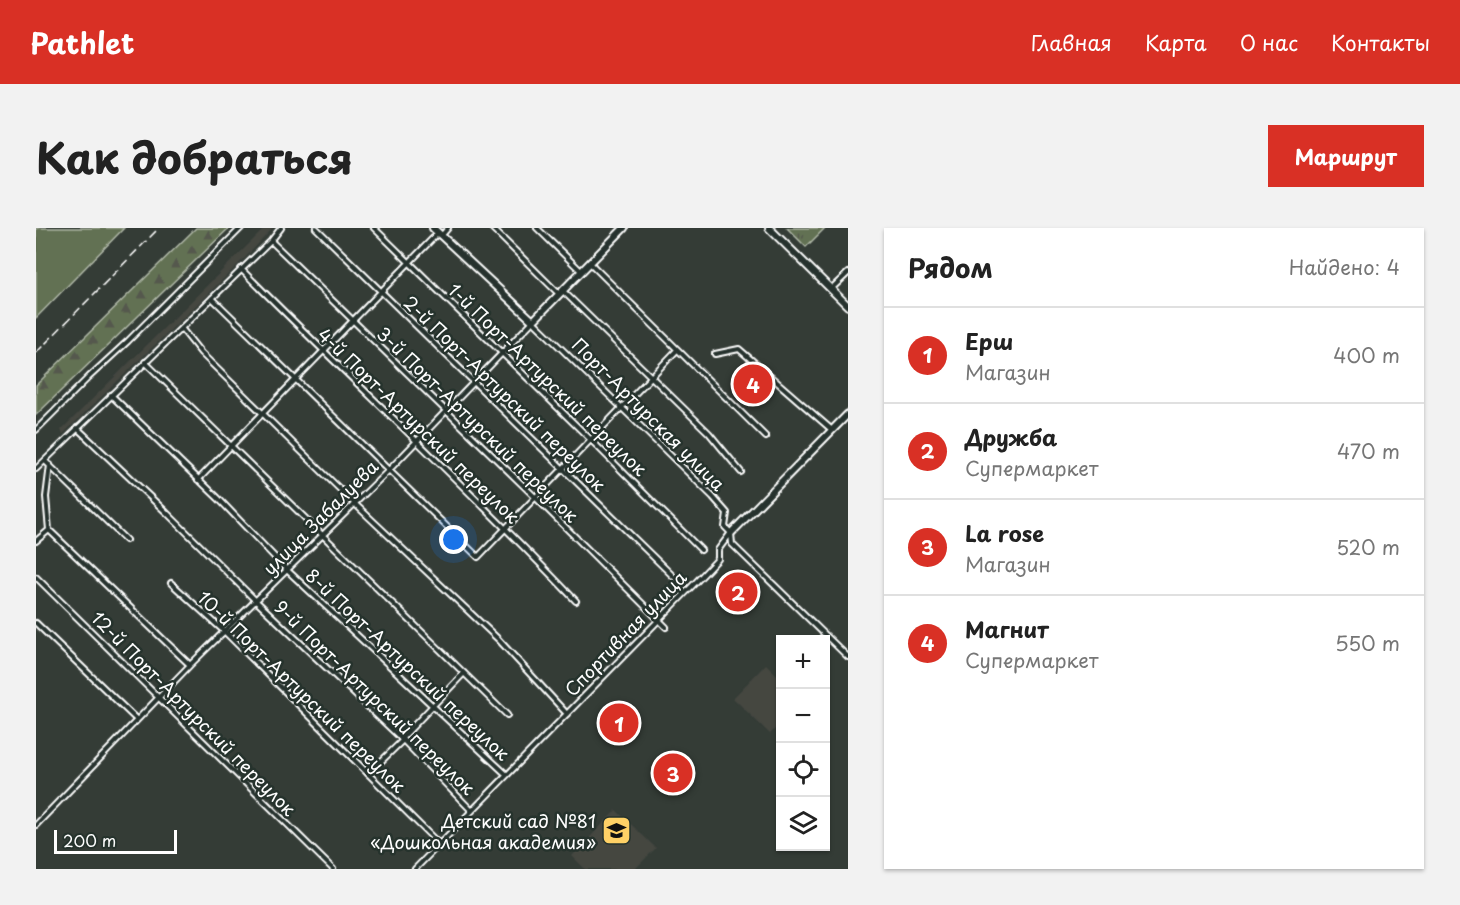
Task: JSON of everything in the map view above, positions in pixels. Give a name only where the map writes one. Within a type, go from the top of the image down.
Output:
[{"type":"street","points":[[36,430],[241,228]]},
{"type":"street","points":[[36,469],[281,228]]},
{"type":"street","name":"2-й Порт-Артурский переулок","points":[[316,228],[675,578]]},
{"type":"street","name":"1-й Порт-Артурский переулок","points":[[374,228],[701,550]]},
{"type":"street","points":[[198,480],[438,232],[448,228]]},
{"type":"street","points":[[492,228],[709,433],[741,472]]},
{"type":"street","points":[[537,228],[581,271]]},
{"type":"street","points":[[769,228],[848,306]]},
{"type":"street","name":"улица Забалуева","points":[[36,825],[190,665],[388,471],[620,229]]},
{"type":"street","name":"Порт-Артурская улица","points":[[438,232],[533,321],[727,513],[725,527],[731,533],[732,544],[848,657]]},
{"type":"street","name":"3-й Порт-Артурский переулок","points":[[270,241],[666,627]]},
{"type":"street","points":[[590,262],[766,437]]},
{"type":"street","name":"4-й Порт-Артурский переулок","points":[[241,269],[323,352],[506,527],[576,601]]},
{"type":"street","points":[[831,289],[848,273]]},
{"type":"street","points":[[212,298],[478,557],[677,350]]},
{"type":"street","points":[[181,328],[201,353],[355,504],[498,639],[567,714]]},
{"type":"street","points":[[715,354],[739,349],[832,430]]},
{"type":"street","points":[[145,362],[507,715]]},
{"type":"street","name":"8-й Порт-Артурский переулок","points":[[111,395],[288,571],[507,775]]},
{"type":"street","name":"Спортивная улица","points":[[415,869],[718,558],[720,544],[848,414]]},
{"type":"street","name":"9-й Порт-Артурский переулок","points":[[77,429],[402,740],[472,811]]},
{"type":"street","points":[[45,460],[126,540]]},
{"type":"street","points":[[50,465],[46,497],[49,530],[190,665]]},
{"type":"street","points":[[36,541],[49,530]]},
{"type":"street","name":"12-й Порт-Артурский переулок","points":[[36,577],[333,869]]},
{"type":"street","name":"10-й Порт-Артурский переулок","points":[[171,583],[225,632],[439,845]]},
{"type":"street","points":[[36,624],[137,720]]},
{"type":"street","points":[[368,774],[464,672]]},
{"type":"shaded area","points":[[265,228],[273,228],[63,434],[61,430]]},
{"type":"shaded area","points":[[766,664],[776,674],[776,728],[770,734],[733,698]]},
{"type":"shaded area","name":"Детский сад №81 «Дошкольная академия»","points":[[616,810],[656,848],[635,869],[585,869],[572,856]]},
{"type":"green space","points":[[36,228],[124,228],[36,318]]},
{"type":"green space","points":[[196,228],[229,228],[36,415],[36,385]]},
{"type":"green space","points":[[787,228],[825,228],[806,247]]},
{"type":"railway","points":[[36,353],[159,228]]},
{"type":"place","name":"Магнит","points":[[753,384]]},
{"type":"place","name":"Дружба","points":[[738,592]]},
{"type":"place","name":"Ерш","points":[[619,723]]},
{"type":"place","name":"La rose","points":[[673,773]]},
{"type":"place","name":"Детский сад №81 «Дошкольная академия»","points":[[617,830]]}]
